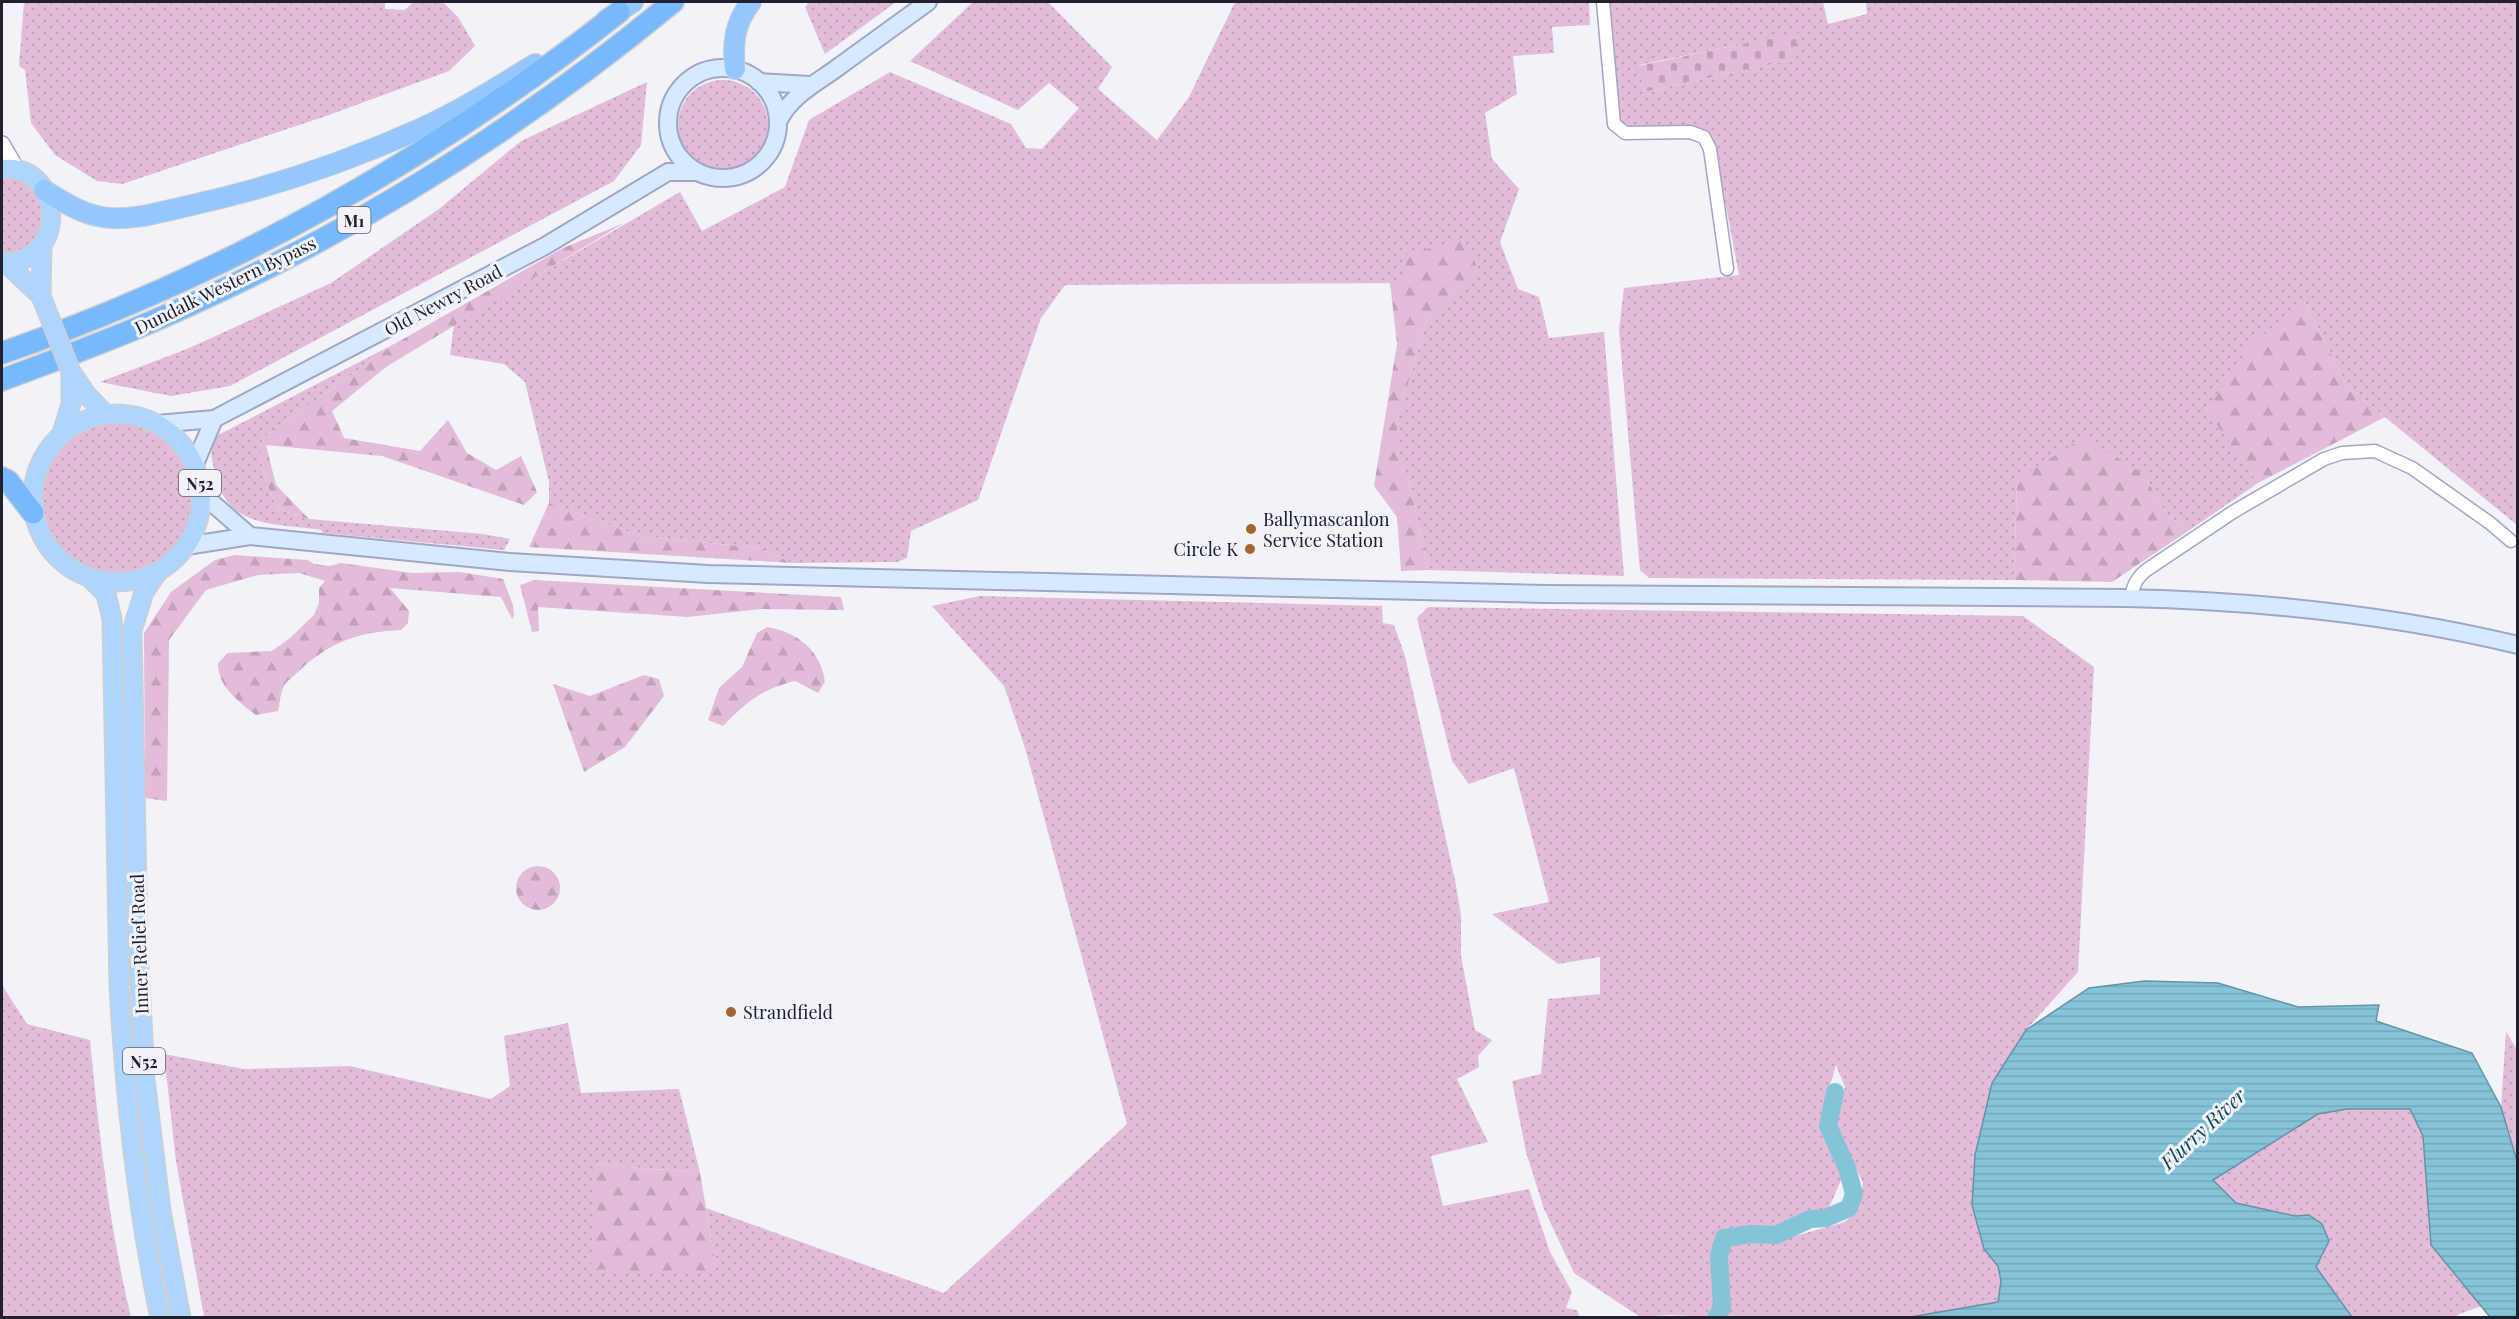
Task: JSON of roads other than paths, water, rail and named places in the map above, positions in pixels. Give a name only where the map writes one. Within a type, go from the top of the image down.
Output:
[{"type":"highway","name":"Dundalk Western Bypass","points":[[2,380],[138,328],[279,261],[357,219],[466,153],[544,101],[673,2]]},
{"type":"highway","points":[[735,69],[733,52],[736,28],[751,2]]},
{"type":"highway","name":"Dundalk Western Bypass","points":[[2,353],[127,304],[298,223],[452,133],[548,67],[626,7]]},
{"type":"highway","points":[[45,190],[77,210],[103,217],[121,217],[161,212],[240,195],[323,169],[422,128],[494,89],[626,7]]},
{"type":"highway","points":[[2,478],[8,481],[33,513]]},
{"type":"main road","points":[[673,147],[668,172],[698,172],[717,178],[736,177],[754,170],[768,156],[776,139],[779,120],[783,112],[810,85],[829,74],[928,2]]},
{"type":"main road","points":[[698,172],[683,161],[673,147],[668,130],[669,112],[675,96],[686,82],[700,73],[717,68],[735,69],[751,75],[775,102],[779,120]]},
{"type":"main road","points":[[759,82],[810,85]]},
{"type":"main road","points":[[9,170],[35,180],[45,190]]},
{"type":"main road","name":"Old Newry Road","points":[[157,424],[213,419],[524,257],[668,172]]},
{"type":"main road","name":"N52","points":[[3,262],[24,258],[42,244],[48,235],[52,217],[45,190]]},
{"type":"main road","name":"N52","points":[[42,244],[41,296],[71,372],[87,395],[106,415]]},
{"type":"main road","name":"N52","points":[[3,262],[41,296]]},
{"type":"main road","name":"N52","points":[[62,433],[71,404],[71,372]]},
{"type":"main road","name":"N52","points":[[118,413],[144,418],[157,424],[179,440],[190,456],[202,494],[197,525],[186,546],[171,563],[157,573],[130,582],[106,582],[90,578],[62,563],[44,541],[33,513],[33,485],[46,451],[62,433],[88,418],[106,415],[118,413]]},
{"type":"main road","points":[[194,466],[213,419]]},
{"type":"main road","points":[[202,494],[250,536]]},
{"type":"main road","points":[[186,546],[250,536],[520,563],[708,574],[1578,595],[2131,598],[2307,609],[2436,628],[2517,645]]},
{"type":"main road","name":"Inner Relief Road","points":[[157,573],[144,592],[132,631],[138,946],[145,1079],[156,1173],[171,1272],[181,1317]]},
{"type":"main road","name":"Inner Relief Road","points":[[90,578],[106,594],[112,619],[122,1046],[136,1182],[147,1256],[160,1317]]},
{"type":"street","points":[[1603,2],[1614,124],[1624,133],[1690,132],[1704,137],[1710,148],[1727,269]]},
{"type":"street","points":[[2,144],[9,170]]},
{"type":"street","points":[[2131,598],[2133,586],[2140,575],[2148,569],[2233,512],[2325,459],[2342,453],[2376,451],[2412,468],[2490,523],[2511,541]]},
{"type":"water","name":"Flurry River","points":[[2145,981],[2218,983],[2298,1007],[2379,1005],[2376,1021],[2472,1053],[2501,1107],[2517,1161],[2517,1317],[2490,1317],[2431,1245],[2423,1136],[2410,1109],[2347,1109],[2318,1114],[2213,1180],[2236,1203],[2295,1216],[2309,1215],[2322,1224],[2329,1241],[2316,1267],[2352,1317],[1910,1317],[1998,1302],[2001,1281],[1998,1266],[1984,1249],[1972,1205],[1975,1155],[1992,1083],[2026,1030],[2089,988]]},
{"type":"waterway","points":[[1716,1318],[1722,1307],[1719,1256],[1724,1238],[1751,1234],[1776,1235],[1810,1219],[1826,1218],[1849,1208],[1854,1194],[1847,1168],[1828,1126],[1835,1092]]},
{"type":"place","name":"Ballymascanlon Service Station","points":[[1251,529]]},
{"type":"place","name":"Circle K","points":[[1250,549]]},
{"type":"place","name":"Strandfield","points":[[731,1012]]}]
